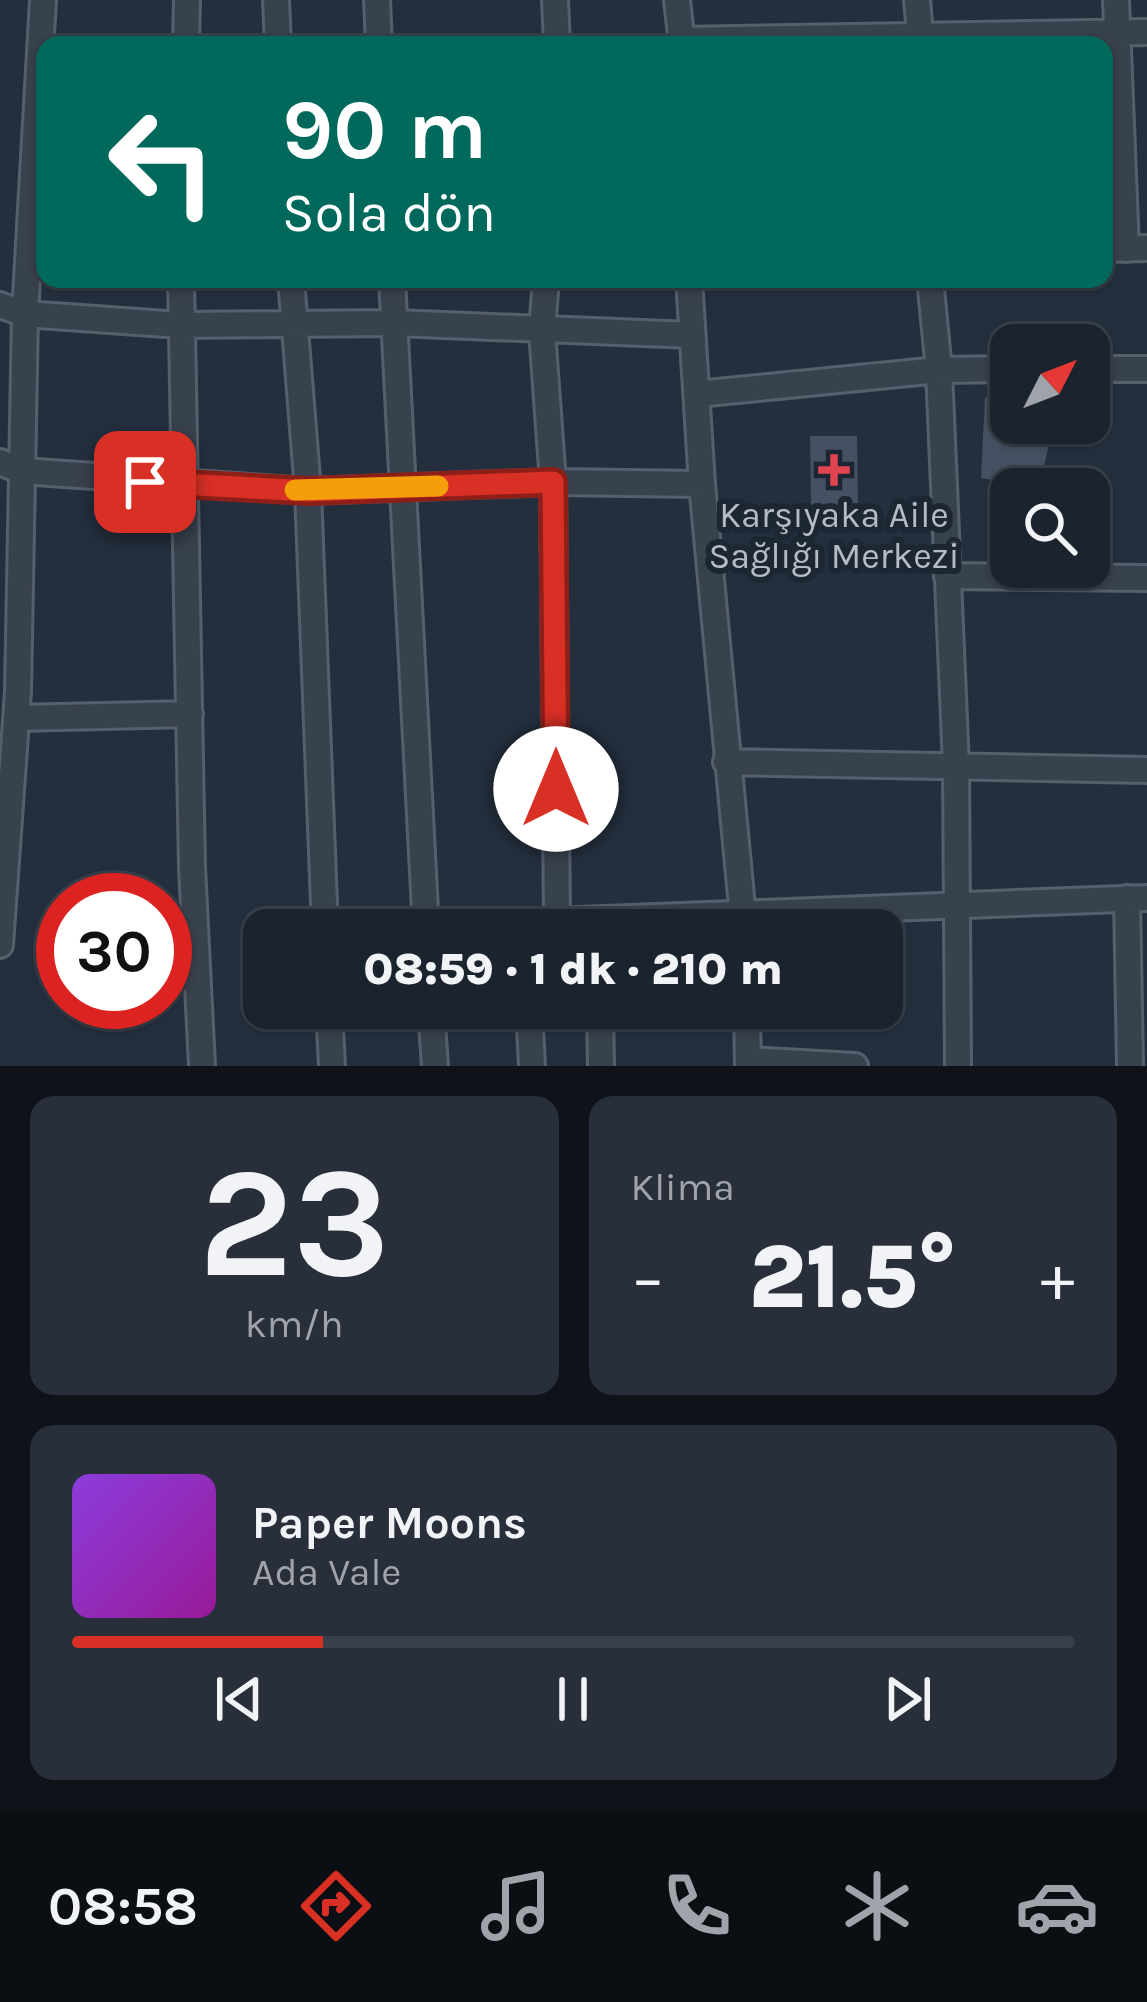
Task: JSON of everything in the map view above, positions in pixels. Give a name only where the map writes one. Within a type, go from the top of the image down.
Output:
[{"type":"street","points":[[41,36],[43,0]]},
{"type":"street","points":[[186,36],[187,0]]},
{"type":"street","points":[[275,0],[277,36]]},
{"type":"street","points":[[376,0],[378,36]]},
{"type":"street","points":[[555,0],[557,36]]},
{"type":"street","points":[[677,0],[680,36]]},
{"type":"street","points":[[917,0],[920,36]]},
{"type":"street","points":[[1116,0],[1126,248]]},
{"type":"street","points":[[1051,36],[1147,32]]},
{"type":"street","points":[[0,945],[11,698],[11,466],[36,122]]},
{"type":"street","points":[[181,288],[202,1066]]},
{"type":"street","points":[[291,288],[308,491],[324,909]]},
{"type":"street","points":[[393,288],[425,909]]},
{"type":"street","points":[[545,288],[542,331],[553,482],[556,909]]},
{"type":"street","points":[[688,288],[701,484],[743,909]]},
{"type":"street","points":[[931,288],[939,370],[956,766],[958,1066]]},
{"type":"street","points":[[0,305],[25,314],[180,325],[395,323],[691,335]]},
{"type":"street","points":[[698,394],[990,369]]},
{"type":"street","points":[[1110,369],[1147,369]]},
{"type":"street","points":[[11,466],[186,485],[308,491],[553,482],[701,484]]},
{"type":"street","points":[[946,575],[1147,578]]},
{"type":"street","points":[[11,698],[190,714]]},
{"type":"street","points":[[726,762],[1147,770]]},
{"type":"street","points":[[903,909],[1137,898],[1139,1017],[1130,1066]]},
{"type":"street","points":[[330,1029],[332,1066]]},
{"type":"street","points":[[432,1029],[435,1066]]},
{"type":"street","points":[[530,1029],[532,1066]]},
{"type":"street","points":[[600,1029],[601,1066]]},
{"type":"street","points":[[747,1029],[748,1063],[855,1066]]},
{"type":"building","points":[[985,397],[990,398],[990,444],[1049,444],[1044,468],[990,468],[990,480],[981,478]]},
{"type":"building","name":"Karşıyaka Aile Sağlığı Merkezi","points":[[810,436],[857,436],[858,505],[811,505]]},
{"type":"slow traffic","points":[[295,490],[438,486]]},
{"type":"place","name":"Karşıyaka Aile Sağlığı Merkezi","points":[[834,470]]},
{"type":"route","points":[[145,482],[308,491],[553,482],[556,789]]}]
